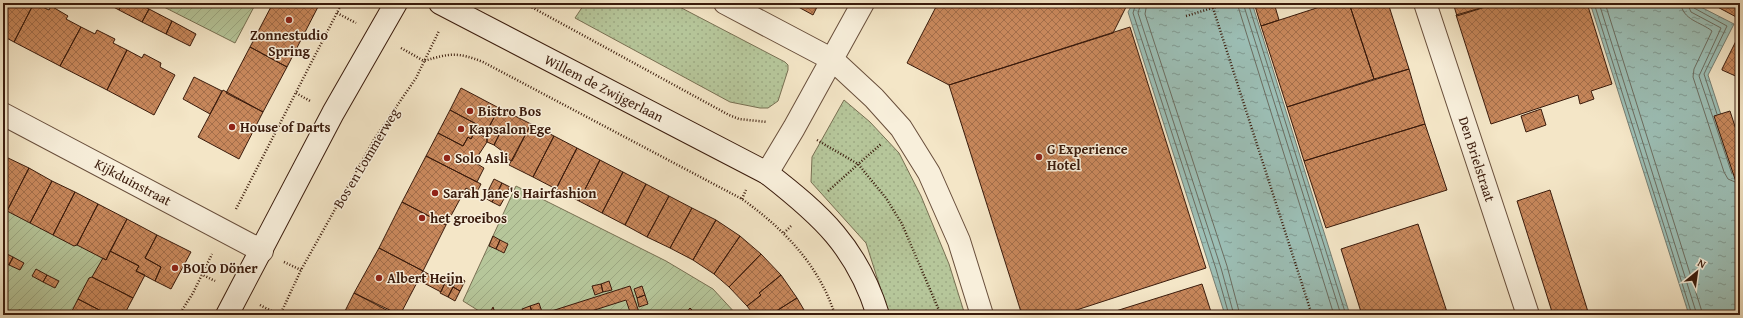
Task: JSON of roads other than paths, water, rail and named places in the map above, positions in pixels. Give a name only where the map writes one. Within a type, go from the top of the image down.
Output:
[{"type":"street","points":[[227,315],[262,251],[333,113],[396,3]]},
{"type":"street","points":[[724,3],[833,60],[874,98],[901,128],[929,173],[958,241],[982,315]]},
{"type":"street","points":[[767,172],[833,60],[864,3]]},
{"type":"street","name":"Den Brielstraat","points":[[1425,3],[1528,315]]},
{"type":"street","name":"Willem de Zwijgerlaan","points":[[446,6],[767,172],[811,208],[830,226],[852,257],[870,290],[878,315]]},
{"type":"street","name":"Kijkduinstraat","points":[[3,114],[262,251]]},
{"type":"water","points":[[1133,3],[1252,3],[1350,315],[1225,315],[1128,12]]},
{"type":"water","points":[[1590,3],[1693,3],[1734,24],[1708,75],[1740,173],[1740,315],[1689,315]]},
{"type":"place","name":"Zonnestudio Spring","points":[[289,20]]},
{"type":"place","name":"Bistro Bos","points":[[470,111]]},
{"type":"place","name":"House of Darts","points":[[232,127]]},
{"type":"place","name":"Kapsalon Ege","points":[[461,129]]},
{"type":"place","name":"G Experience Hotel","points":[[1039,157]]},
{"type":"place","name":"Solo Asli","points":[[447,158]]},
{"type":"place","name":"Sarah Jane's Hairfashion","points":[[435,193]]},
{"type":"place","name":"het groeibos","points":[[422,218]]},
{"type":"place","name":"BOLO Döner","points":[[175,268]]},
{"type":"place","name":"Albert Heijn","points":[[379,278]]}]
